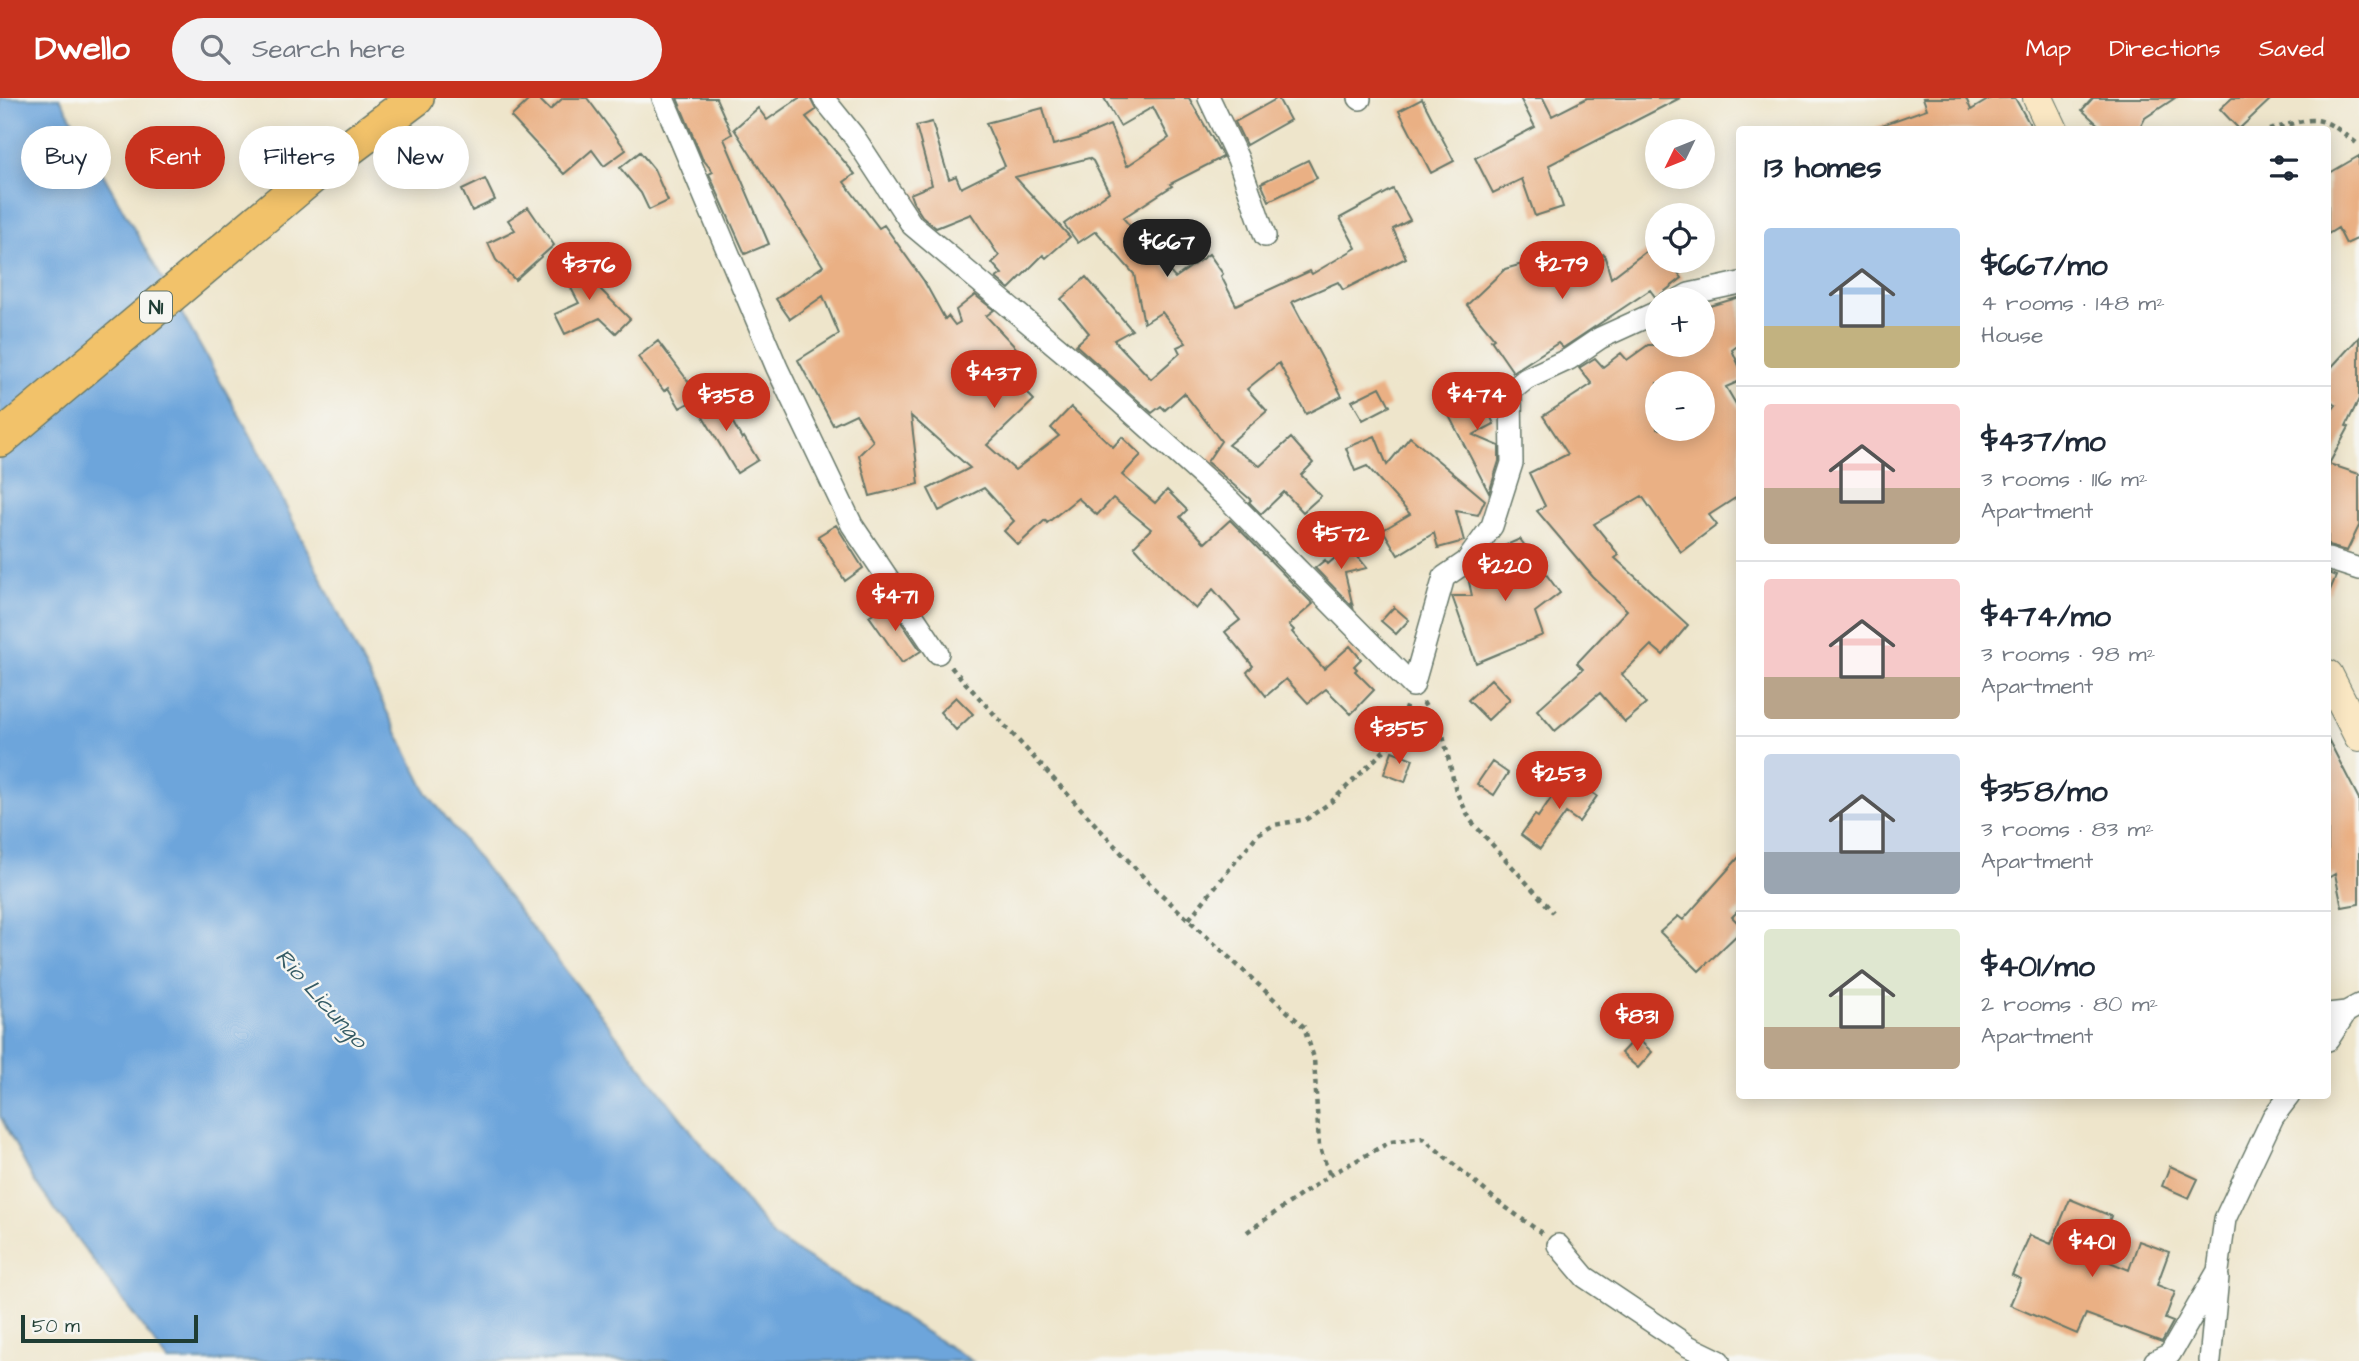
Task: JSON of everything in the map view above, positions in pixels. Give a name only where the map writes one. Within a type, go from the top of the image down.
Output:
[{"type":"highway","name":"N1","points":[[0,439],[313,174],[416,98]]},
{"type":"main road","points":[[2038,98],[2051,126]]},
{"type":"main road","points":[[2331,681],[2359,736]]},
{"type":"street","points":[[663,98],[777,368],[852,525],[938,653]]},
{"type":"street","points":[[823,98],[853,135],[912,225],[1079,365],[1229,500],[1413,686],[1444,577],[1465,562],[1492,526],[1512,463],[1511,391],[1526,379],[1569,359],[1600,338],[1645,317]]},
{"type":"street","points":[[1209,98],[1238,159],[1265,236]]},
{"type":"street","points":[[1715,288],[1736,284]]},
{"type":"street","points":[[2331,560],[2359,569]]},
{"type":"street","points":[[2331,1035],[2344,1011]]},
{"type":"street","points":[[2210,1361],[2225,1219],[2273,1117],[2287,1099]]},
{"type":"street","points":[[1558,1245],[1585,1278],[1688,1346],[1719,1361]]},
{"type":"street","points":[[2155,1361],[2170,1354],[2218,1271]]},
{"type":"path","points":[[2283,126],[2307,119],[2326,119],[2359,145]]},
{"type":"path","points":[[938,653],[1148,882],[1304,1027],[1314,1058],[1319,1146],[1330,1175]]},
{"type":"path","points":[[1189,919],[1258,834],[1273,825],[1307,819],[1331,802],[1394,741],[1413,686]]},
{"type":"path","points":[[1413,686],[1441,731],[1456,791],[1471,821],[1553,912]]},
{"type":"path","points":[[1247,1232],[1330,1175],[1390,1143],[1423,1138],[1497,1201],[1558,1245]]},
{"type":"water","name":"Rio Licungo","points":[[0,98],[60,98],[76,126],[21,126],[21,189],[111,188],[251,436],[427,793],[774,1237],[972,1361],[168,1361],[34,1181],[0,1116]]},
{"type":"building","points":[[531,98],[538,98],[550,110],[563,98],[587,98],[626,150],[604,166],[592,150],[564,174],[511,117]]},
{"type":"building","points":[[677,98],[716,98],[732,134],[724,139],[769,244],[745,254],[709,174],[713,172],[702,158]]},
{"type":"building","points":[[799,98],[810,98],[816,110],[806,117],[855,174],[844,182],[879,228],[884,225],[924,281],[945,319],[948,316],[955,325],[960,322],[956,310],[975,295],[994,310],[986,316],[1017,349],[1000,365],[1034,400],[987,445],[1015,470],[1059,436],[1051,428],[1071,407],[1113,447],[1122,437],[1141,455],[1122,475],[1155,503],[1167,490],[1187,510],[1180,517],[1205,543],[1230,520],[1313,604],[1289,625],[1324,669],[1350,646],[1361,659],[1354,666],[1357,669],[1355,671],[1374,690],[1351,714],[1326,689],[1308,703],[1286,679],[1266,696],[1247,672],[1253,666],[1225,632],[1240,620],[1213,589],[1196,609],[1172,588],[1134,546],[1151,529],[1113,498],[1097,515],[1078,498],[1047,523],[1045,520],[1018,545],[1004,531],[1014,521],[984,488],[939,511],[928,489],[970,468],[911,416],[919,484],[870,496],[859,455],[873,441],[856,414],[833,425],[798,360],[839,334],[823,296],[790,319],[776,299],[823,266],[734,129],[758,108],[767,120]]},
{"type":"building","points":[[1104,98],[1189,98],[1223,157],[1170,184],[1172,186],[1123,218],[1175,278],[1209,254],[1223,274],[1221,276],[1236,305],[1310,271],[1312,274],[1356,248],[1340,218],[1393,189],[1410,220],[1393,229],[1406,258],[1343,290],[1338,282],[1292,302],[1342,396],[1306,414],[1279,363],[1247,389],[1267,411],[1228,445],[1260,466],[1291,438],[1313,463],[1301,475],[1321,496],[1303,512],[1284,492],[1261,514],[1249,502],[1251,500],[1207,462],[1221,441],[1184,393],[1165,410],[1161,406],[1152,413],[1076,345],[1089,333],[1061,299],[1086,277],[1132,330],[1114,340],[1151,379],[1180,353],[1177,347],[1186,343],[1162,312],[1144,323],[1134,274],[1096,231],[1078,243],[1064,224],[1109,192],[1093,161],[1089,158],[1015,177],[1070,237],[1046,258],[1043,255],[1009,289],[996,278],[1002,274],[992,263],[999,256],[971,214],[936,228],[922,216],[913,202],[910,194],[932,185],[916,126],[932,122],[949,179],[956,176],[961,188],[1005,166],[986,123],[1043,108],[1053,145],[1077,139],[1110,125],[1127,166],[1169,138],[1153,107],[1120,126]]},
{"type":"building","points":[[1278,98],[1290,120],[1246,145],[1235,122]]},
{"type":"building","points":[[1520,98],[1543,98],[1552,116],[1587,98],[1680,98],[1549,165],[1563,207],[1535,216],[1522,179],[1493,193],[1475,158],[1535,127]]},
{"type":"building","points":[[1923,98],[1966,98],[1971,110],[1991,98],[2015,98],[2031,126],[1879,126],[1927,109]]},
{"type":"building","points":[[2093,98],[2175,98],[2145,118],[2141,126],[2100,126],[2082,110]]},
{"type":"building","points":[[2232,98],[2272,98],[2242,126],[2236,126],[2220,109]]},
{"type":"building","points":[[1422,99],[1454,161],[1431,173],[1399,111]]},
{"type":"building","points":[[640,152],[654,169],[668,201],[649,210],[641,193],[620,168]]},
{"type":"building","points":[[2359,156],[2359,238],[2346,244],[2338,228],[2331,232],[2331,172]]},
{"type":"building","points":[[1308,160],[1317,178],[1269,201],[1261,183]]},
{"type":"building","points":[[485,179],[495,200],[472,211],[462,190],[469,189]]},
{"type":"building","points":[[528,207],[554,245],[515,280],[496,260],[488,243],[515,230],[508,220]]},
{"type":"building","points":[[1645,252],[1645,273],[1678,273],[1682,278],[1670,287],[1645,287],[1645,293],[1563,348],[1558,343],[1513,372],[1491,340],[1494,338],[1467,305],[1505,269],[1551,256],[1555,269],[1604,254],[1611,278]]},
{"type":"building","points":[[590,259],[601,280],[595,284],[630,319],[616,333],[600,318],[565,334],[555,314],[579,303],[563,273]]},
{"type":"building","points":[[1736,298],[1736,347],[1732,350],[1736,359],[1736,383],[1726,387],[1736,404],[1736,498],[1709,515],[1717,525],[1681,552],[1642,496],[1594,524],[1619,555],[1615,558],[1688,625],[1663,655],[1651,645],[1622,674],[1646,704],[1625,722],[1600,693],[1555,731],[1537,710],[1583,669],[1577,663],[1627,610],[1593,577],[1537,511],[1545,506],[1529,473],[1568,454],[1543,416],[1592,384],[1579,368],[1595,358],[1603,367],[1621,353],[1627,360],[1645,347],[1645,357],[1715,357],[1715,304]]},
{"type":"building","points":[[2359,337],[2359,399],[2346,426],[2349,427],[2331,460],[2331,411],[2336,405],[2331,402],[2331,368]]},
{"type":"building","points":[[658,341],[700,397],[680,408],[668,388],[664,391],[638,357]]},
{"type":"building","points":[[1380,387],[1390,406],[1363,420],[1352,401]]},
{"type":"building","points":[[1485,387],[1496,407],[1488,411],[1494,424],[1473,435],[1499,446],[1499,461],[1489,493],[1445,408]]},
{"type":"building","points":[[716,392],[742,439],[744,437],[758,460],[737,473],[695,403]]},
{"type":"building","points":[[1375,436],[1387,465],[1410,437],[1485,500],[1478,515],[1456,511],[1464,541],[1438,548],[1434,533],[1398,555],[1383,530],[1410,514],[1367,466],[1355,471],[1346,448]]},
{"type":"building","points":[[2331,465],[2359,474],[2359,526],[2347,551],[2331,547]]},
{"type":"building","points":[[836,525],[863,568],[845,581],[818,536]]},
{"type":"building","points":[[1520,539],[1560,593],[1535,612],[1543,635],[1476,663],[1452,596],[1472,596],[1468,577],[1503,569],[1495,550]]},
{"type":"building","points":[[1349,546],[1367,568],[1345,573],[1353,607],[1315,568],[1325,560],[1328,564]]},
{"type":"building","points":[[2331,574],[2336,576],[2331,588]]},
{"type":"building","points":[[888,603],[921,651],[902,663],[869,616]]},
{"type":"building","points":[[1394,607],[1409,620],[1396,634],[1381,621]]},
{"type":"building","points":[[1491,679],[1510,699],[1488,720],[1468,700]]},
{"type":"building","points":[[956,697],[973,714],[956,730],[940,712]]},
{"type":"building","points":[[2331,745],[2359,799],[2359,904],[2342,907],[2335,874],[2331,876]]},
{"type":"building","points":[[1392,751],[1413,759],[1405,782],[1384,774]]},
{"type":"building","points":[[1492,762],[1508,773],[1494,795],[1477,784]]},
{"type":"building","points":[[1566,776],[1597,796],[1579,822],[1566,813],[1540,849],[1521,835],[1535,815],[1538,817]]},
{"type":"building","points":[[1736,860],[1736,913],[1732,917],[1736,921],[1736,936],[1699,971],[1660,932],[1678,916],[1683,920]]},
{"type":"building","points":[[1636,1037],[1652,1052],[1638,1068],[1621,1053]]},
{"type":"building","points":[[2170,1166],[2198,1179],[2189,1198],[2162,1186]]},
{"type":"building","points":[[2070,1199],[2111,1216],[2095,1256],[2129,1270],[2139,1241],[2169,1252],[2157,1285],[2175,1292],[2165,1319],[2173,1322],[2162,1342],[2086,1314],[2077,1334],[2010,1305],[2021,1279],[2012,1275],[2030,1235],[2051,1244]]}]
